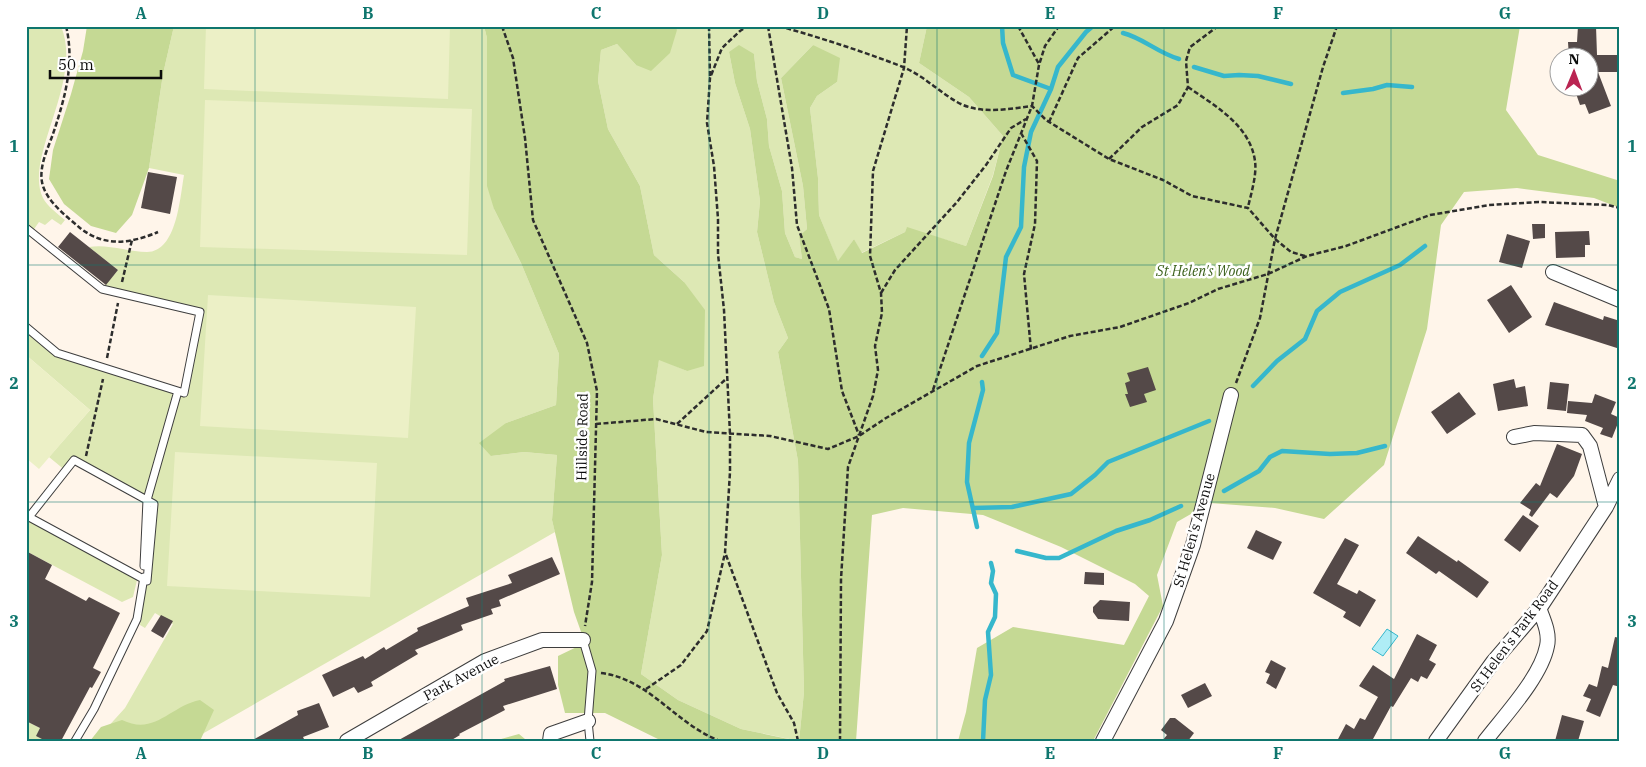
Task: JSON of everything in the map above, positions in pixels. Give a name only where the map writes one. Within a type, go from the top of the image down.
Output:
[{"type":"street","points":[[1553,272],[1620,300]]},
{"type":"street","name":"St Helen's Avenue","points":[[1103,741],[1166,621],[1193,545],[1231,395]]},
{"type":"street","points":[[1514,437],[1534,433],[1582,435],[1590,446],[1606,507]]},
{"type":"street","name":"St Helen's Park Road","points":[[1436,741],[1493,662],[1539,608],[1606,507],[1620,479]]},
{"type":"street","points":[[1485,741],[1537,670],[1548,645],[1546,627],[1539,608]]},
{"type":"street","name":"Park Avenue","points":[[347,741],[485,661],[542,640],[584,640]]},
{"type":"street","points":[[550,741],[551,734],[588,721]]},
{"type":"lane","points":[[26,228],[102,289],[200,312],[184,393],[57,353],[26,327]]},
{"type":"lane","points":[[147,500],[178,391]]},
{"type":"lane","points":[[74,460],[154,504],[147,581],[28,517],[29,511],[74,460]]},
{"type":"lane","points":[[75,741],[94,708],[136,619],[144,579]]},
{"type":"lane","points":[[584,640],[592,671],[588,721],[590,741]]},
{"type":"path","points":[[66,26],[70,42],[69,78],[43,162],[42,182],[51,201],[93,238],[117,242],[132,240],[158,232]]},
{"type":"path","name":"Hillside Road","points":[[502,26],[513,58],[525,138],[533,220],[587,343],[597,391],[592,582],[584,640]]},
{"type":"path","points":[[646,689],[681,664],[707,631],[725,553],[730,472],[730,434],[714,166],[707,123],[710,78],[709,26]]},
{"type":"path","points":[[710,78],[722,48],[748,26]]},
{"type":"path","points":[[768,26],[792,168],[797,225],[829,309],[842,391],[859,436]]},
{"type":"path","points":[[779,26],[832,41],[904,68],[924,78],[958,103],[990,111],[1032,106]]},
{"type":"path","points":[[790,30],[792,26]]},
{"type":"path","points":[[840,741],[841,579],[848,467],[873,396],[878,370],[874,346],[882,313],[881,293],[870,256],[873,171],[904,68],[907,26]]},
{"type":"path","points":[[1018,26],[1039,65]]},
{"type":"path","points":[[932,392],[1006,171],[1032,106],[1039,65],[1045,46],[1059,26]]},
{"type":"path","points":[[1048,121],[1078,58],[1116,26]]},
{"type":"path","points":[[1109,159],[1142,127],[1178,105],[1188,86],[1186,61],[1190,47],[1218,26]]},
{"type":"path","points":[[1231,395],[1260,318],[1275,239],[1323,67],[1337,26]]},
{"type":"path","points":[[1188,86],[1226,115],[1246,134],[1256,162],[1248,208]]},
{"type":"path","points":[[1032,106],[1048,121],[1109,159],[1163,180],[1192,196],[1248,208],[1275,239],[1291,252],[1307,256]]},
{"type":"path","points":[[881,293],[894,270],[957,202],[986,165],[1011,128],[1027,118]]},
{"type":"path","points":[[1021,133],[1037,161],[1035,224],[1024,274],[1031,350]]},
{"type":"path","points":[[596,424],[656,419],[706,432],[770,436],[828,449],[859,436],[886,418],[977,366],[1070,336],[1120,327],[1189,303],[1218,289],[1268,274],[1307,256],[1346,246],[1430,214],[1481,206],[1540,202],[1608,205],[1620,208]]},
{"type":"path","points":[[120,294],[132,240]]},
{"type":"path","points":[[677,424],[726,379]]},
{"type":"path","points":[[725,553],[776,694],[794,724],[798,741]]},
{"type":"path","points":[[592,671],[618,675],[646,689],[686,723],[720,741]]},
{"type":"green space","points":[[26,26],[61,26],[66,48],[65,71],[46,140],[39,181],[45,201],[65,220],[61,225],[52,219],[45,225],[39,222],[32,232],[26,228]]},
{"type":"green space","points":[[87,26],[174,26],[163,74],[149,168],[132,215],[116,233],[91,226],[64,204],[49,179],[53,150],[83,51]]},
{"type":"green space","points":[[174,26],[484,26],[487,38],[494,209],[521,263],[559,354],[556,405],[506,423],[491,456],[524,452],[557,455],[552,520],[555,532],[189,741],[95,741],[125,708],[173,624],[155,613],[145,628],[140,625],[147,581],[154,504],[75,460],[66,471],[49,457],[90,410],[26,355],[26,327],[57,353],[184,393],[199,313],[102,289],[118,270],[89,247],[96,246],[147,252],[157,250],[165,243],[171,233],[178,209],[184,175],[149,168],[163,74]]},
{"type":"green space","points":[[206,26],[450,26],[448,99],[204,89]]},
{"type":"green space","points":[[484,26],[676,26],[677,30],[670,53],[651,71],[636,65],[617,44],[601,50],[598,81],[608,129],[640,186],[654,255],[684,282],[705,310],[704,366],[687,371],[659,360],[653,399],[662,555],[641,674],[678,700],[741,729],[798,741],[662,741],[605,713],[565,713],[558,685],[558,656],[585,643],[574,612],[552,520],[557,455],[524,452],[491,456],[479,443],[506,423],[556,405],[559,354],[521,263],[494,209],[487,186],[487,38]]},
{"type":"green space","points":[[676,26],[927,26],[919,63],[969,97],[1003,136],[993,175],[966,246],[907,228],[905,232],[861,253],[854,239],[838,262],[819,215],[818,178],[810,108],[817,96],[837,82],[813,45],[781,78],[803,186],[807,229],[799,236],[802,259],[795,257],[785,233],[782,191],[769,146],[767,119],[757,81],[754,54],[729,52],[735,83],[750,129],[760,201],[757,232],[774,302],[788,338],[778,352],[798,461],[804,692],[799,741],[741,729],[678,700],[641,674],[662,555],[653,399],[659,359],[687,371],[684,282],[654,255],[640,186],[608,129],[598,81],[601,50],[617,44],[636,65],[677,30]]},
{"type":"green space","name":"St Helen's Wood","points":[[927,26],[1520,26],[1506,110],[1538,155],[1620,181],[1620,208],[1594,198],[1517,188],[1464,192],[1441,225],[1427,329],[1384,465],[1324,519],[1275,508],[1210,503],[1177,522],[1157,575],[1163,606],[1093,741],[958,741],[966,712],[977,648],[1013,627],[1124,645],[1149,596],[1135,584],[1061,547],[983,515],[903,508],[872,515],[856,741],[799,741],[804,692],[798,461],[778,352],[788,338],[774,302],[757,232],[760,201],[750,129],[735,83],[729,52],[739,45],[754,54],[757,81],[767,119],[769,146],[782,191],[785,233],[795,257],[802,259],[799,236],[807,229],[803,186],[781,78],[813,45],[840,58],[837,82],[817,96],[810,108],[818,178],[819,215],[838,261],[854,239],[862,253],[905,232],[907,227],[966,246],[993,176],[1003,136],[969,97],[919,63]]},
{"type":"green space","points":[[205,100],[472,109],[467,255],[200,247]]},
{"type":"green space","points":[[208,295],[416,307],[408,438],[200,426]]},
{"type":"green space","points":[[26,355],[90,410],[39,469],[26,458]]},
{"type":"green space","points":[[175,452],[377,463],[370,597],[167,586]]},
{"type":"green space","points":[[26,516],[138,576],[133,597],[122,602],[26,551]]},
{"type":"green space","points":[[200,700],[214,710],[200,741],[90,741],[101,727],[122,720],[134,724],[153,722],[189,703]]},
{"type":"green space","points":[[26,721],[40,728],[46,741],[26,741]]},
{"type":"green space","points":[[519,734],[525,739],[524,741],[494,741]]},
{"type":"water","points":[[1387,629],[1398,636],[1383,656],[1372,649]]},
{"type":"building","points":[[1578,26],[1596,26],[1597,48],[1568,48],[1568,42],[1577,42]]},
{"type":"building","points":[[1598,55],[1619,55],[1619,72],[1598,72]]},
{"type":"building","points":[[1598,72],[1611,106],[1589,114],[1585,104],[1580,105],[1578,98],[1598,98]]},
{"type":"building","points":[[148,172],[177,177],[170,214],[141,208]]},
{"type":"building","points":[[1532,224],[1545,224],[1545,238],[1533,239]]},
{"type":"building","points":[[1589,231],[1590,245],[1585,245],[1585,257],[1556,258],[1555,232]]},
{"type":"building","points":[[70,232],[118,270],[106,285],[58,247]]},
{"type":"building","points":[[1507,234],[1530,241],[1522,268],[1499,262]]},
{"type":"building","points":[[1511,285],[1532,317],[1509,333],[1487,300]]},
{"type":"building","points":[[1554,302],[1603,320],[1604,316],[1620,321],[1620,349],[1545,325]]},
{"type":"building","points":[[1148,367],[1156,390],[1144,394],[1147,402],[1130,407],[1125,394],[1128,394],[1125,383],[1130,381],[1127,373]]},
{"type":"building","points":[[1514,379],[1516,388],[1525,386],[1528,406],[1498,411],[1493,384]]},
{"type":"building","points":[[1550,382],[1569,384],[1566,411],[1547,409]]},
{"type":"building","points":[[1459,392],[1476,414],[1447,434],[1431,412]]},
{"type":"building","points":[[1595,394],[1616,402],[1611,414],[1620,418],[1612,438],[1600,434],[1603,428],[1585,421],[1587,415],[1567,413],[1568,401],[1592,403]]},
{"type":"building","points":[[1557,444],[1582,454],[1574,476],[1557,498],[1550,493],[1532,517],[1529,515],[1531,510],[1520,503],[1536,483],[1540,486]]},
{"type":"building","points":[[1523,515],[1539,526],[1520,552],[1504,540]]},
{"type":"building","points":[[1256,530],[1282,542],[1273,560],[1247,548]]},
{"type":"building","points":[[1418,536],[1457,562],[1458,560],[1489,582],[1477,598],[1439,571],[1436,574],[1406,553]]},
{"type":"building","points":[[1345,538],[1359,545],[1337,584],[1357,594],[1359,590],[1376,600],[1360,627],[1343,617],[1346,612],[1313,593]]},
{"type":"building","points":[[26,551],[52,565],[45,579],[86,601],[89,597],[120,613],[93,668],[101,672],[92,688],[90,687],[61,741],[46,741],[36,736],[40,728],[26,721]]},
{"type":"building","points":[[552,557],[560,574],[499,600],[501,606],[491,609],[493,614],[461,625],[463,630],[415,650],[418,654],[371,682],[373,686],[358,693],[354,687],[333,697],[322,675],[363,656],[365,659],[384,647],[386,650],[418,631],[417,628],[469,606],[466,598],[512,583],[508,575]]},
{"type":"building","points":[[1085,572],[1104,573],[1104,585],[1084,584]]},
{"type":"building","points":[[1100,600],[1130,602],[1129,621],[1098,619],[1093,612],[1093,607]]},
{"type":"building","points":[[161,615],[173,621],[163,638],[151,631]]},
{"type":"building","points":[[1417,634],[1437,645],[1429,660],[1436,664],[1427,679],[1421,676],[1418,682],[1411,678],[1393,707],[1391,706],[1373,739],[1375,741],[1337,741],[1346,724],[1354,729],[1360,718],[1365,720],[1378,697],[1359,686],[1373,665],[1394,679]]},
{"type":"building","points":[[1615,637],[1620,638],[1620,687],[1613,685],[1600,717],[1586,711],[1591,699],[1583,696],[1589,684],[1597,687],[1602,666],[1608,668]]},
{"type":"building","points":[[1271,660],[1286,668],[1276,689],[1266,683],[1270,674],[1265,672]]},
{"type":"building","points":[[550,666],[557,689],[503,706],[505,710],[459,734],[450,741],[397,741],[505,681],[504,679]]},
{"type":"building","points":[[1205,683],[1212,696],[1188,708],[1181,695]]},
{"type":"building","points":[[319,703],[329,727],[303,737],[305,741],[251,741],[298,715],[297,711]]},
{"type":"building","points":[[1562,715],[1584,721],[1578,741],[1555,741]]},
{"type":"building","points":[[1170,718],[1175,718],[1194,733],[1188,741],[1162,741],[1167,735],[1161,730]]},
{"type":"waterway","points":[[1002,26],[1003,43],[1013,75],[1051,89]]},
{"type":"waterway","points":[[982,356],[997,333],[1006,257],[1021,227],[1024,167],[1031,132],[1051,89],[1058,67],[1093,26]]},
{"type":"waterway","points":[[1123,33],[1179,59]]},
{"type":"waterway","points":[[1194,67],[1224,76],[1258,76],[1291,84]]},
{"type":"waterway","points":[[1343,93],[1387,85],[1412,87]]},
{"type":"waterway","points":[[1253,386],[1277,361],[1305,339],[1317,311],[1340,292],[1400,265],[1425,246]]},
{"type":"waterway","points":[[977,527],[967,482],[969,443],[983,390],[982,382]]},
{"type":"waterway","points":[[973,508],[1012,507],[1071,494],[1108,462],[1209,421]]},
{"type":"waterway","points":[[1224,491],[1259,471],[1270,457],[1282,451],[1330,454],[1357,453],[1385,446]]},
{"type":"waterway","points":[[1017,551],[1046,558],[1059,558],[1116,531],[1150,520],[1181,506]]},
{"type":"waterway","points":[[983,741],[985,700],[991,675],[988,632],[995,617],[996,594],[991,583],[993,571],[991,563]]}]
